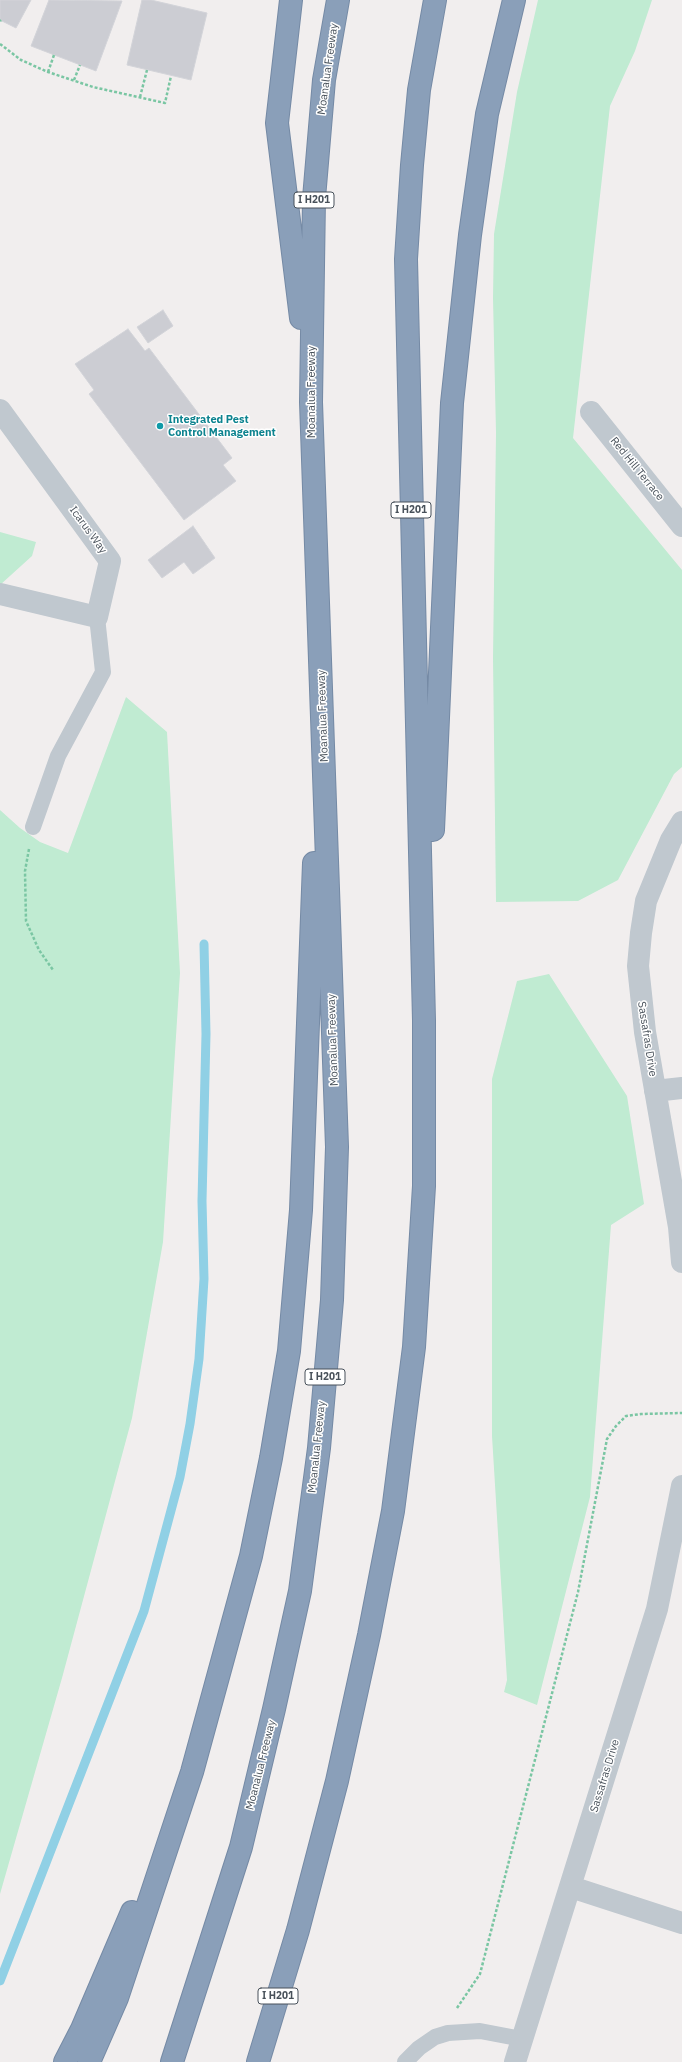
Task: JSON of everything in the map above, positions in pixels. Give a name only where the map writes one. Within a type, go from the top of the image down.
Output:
[{"type":"highway","points":[[291,0],[277,123],[311,402]]},
{"type":"highway","name":"Moanalua Freeway","points":[[172,2062],[241,1846],[300,1591],[318,1448],[332,1300],[337,1147],[311,402],[314,198],[324,80],[338,0]]},
{"type":"highway","name":"I H201","points":[[258,2062],[298,1930],[337,1781],[369,1635],[393,1511],[415,1332],[424,1186],[424,1021],[406,259],[412,165],[419,90],[435,0]]},
{"type":"highway","points":[[424,1021],[452,403],[470,235],[487,114],[514,0]]},
{"type":"highway","points":[[89,2062],[117,1998],[192,1772],[251,1556],[271,1458],[289,1352],[301,1210],[321,673]]},
{"type":"highway","points":[[65,2062],[82,2029],[137,1899],[184,1771],[251,1556]]},
{"type":"highway","points":[[266,2062],[298,1930]]},
{"type":"street","name":"Icarus Way","points":[[0,410],[110,561],[97,617]]},
{"type":"street","name":"Red Hill Terrace","points":[[592,412],[682,526]]},
{"type":"street","points":[[0,594],[97,617]]},
{"type":"street","name":"Sassafras Drive","points":[[682,822],[671,840],[646,901],[638,966],[640,996],[679,1227],[682,1262]]},
{"type":"street","points":[[655,1091],[682,1088]]},
{"type":"street","name":"Sassafras Drive","points":[[515,2062],[657,1609],[682,1486]]},
{"type":"street","points":[[571,1887],[682,1923]]},
{"type":"lane","points":[[33,826],[58,756],[103,672],[97,617]]},
{"type":"lane","points":[[405,2062],[435,2037],[448,2033],[480,2031],[522,2039]]},
{"type":"path","points":[[0,44],[21,60],[48,72],[94,87],[165,102],[171,76]]},
{"type":"path","points":[[48,72],[54,55]]},
{"type":"path","points":[[74,80],[80,65]]},
{"type":"path","points":[[140,97],[147,70]]},
{"type":"path","points":[[33,826],[25,871],[26,922],[39,950],[53,970]]},
{"type":"path","points":[[435,2037],[463,2000],[480,1974],[578,1592],[607,1439],[616,1426],[626,1416],[682,1413]]},
{"type":"green space","points":[[538,0],[652,0],[635,51],[610,106],[573,438],[682,570],[682,767],[674,774],[618,880],[578,901],[496,902],[493,658],[496,433],[493,298],[494,234],[517,92]]},
{"type":"green space","points":[[0,532],[36,542],[32,556],[0,585]]},
{"type":"green space","points":[[126,697],[167,732],[180,973],[163,1242],[132,1418],[62,1678],[0,1894],[0,810],[20,828],[40,842],[68,853]]},
{"type":"green space","points":[[549,974],[627,1096],[644,1204],[611,1225],[590,1497],[537,1705],[504,1692],[507,1680],[492,1436],[492,1079],[517,981]]},
{"type":"building","points":[[0,0],[31,0],[16,28],[0,20]]},
{"type":"building","points":[[49,0],[122,1],[96,71],[31,46]]},
{"type":"building","points":[[142,0],[151,0],[207,13],[191,80],[127,65]]},
{"type":"building","points":[[163,310],[173,326],[148,343],[137,327]]},
{"type":"building","name":"Integrated Pest Control Management","points":[[128,329],[145,351],[149,348],[232,458],[223,465],[236,481],[184,520],[89,394],[94,390],[75,364]]},
{"type":"building","points":[[193,526],[215,558],[193,574],[184,562],[162,578],[148,560]]},
{"type":"waterway","points":[[0,1981],[144,1611],[180,1477],[190,1424],[199,1359],[204,1279],[202,1201],[206,1034],[204,944]]},
{"type":"place","name":"Integrated Pest Control Management","points":[[160,426]]}]
